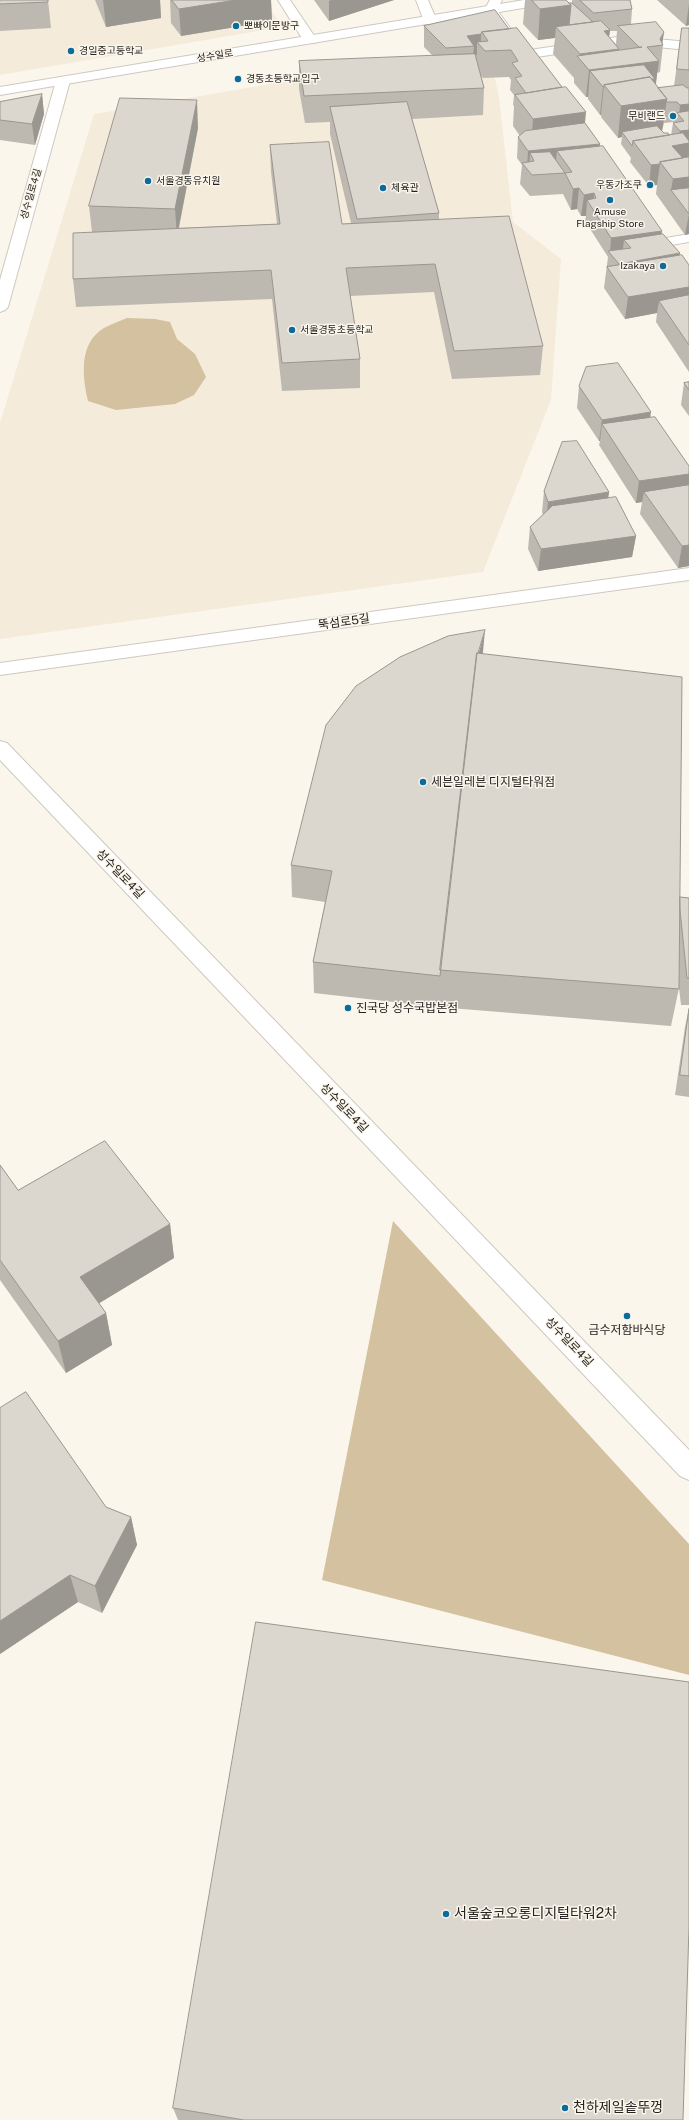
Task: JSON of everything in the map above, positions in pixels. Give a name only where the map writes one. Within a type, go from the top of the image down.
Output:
[{"type":"street","points":[[284,0],[310,40]]},
{"type":"street","points":[[422,0],[430,21]]},
{"type":"street","name":"성수일로","points":[[0,92],[430,21],[493,5],[547,0]]},
{"type":"street","points":[[493,5],[532,67]]},
{"type":"street","points":[[523,54],[624,40],[689,46]]},
{"type":"street","name":"성수일로4길","points":[[0,307],[63,81]]},
{"type":"street","points":[[656,230],[675,255]]},
{"type":"street","points":[[665,242],[689,238]]},
{"type":"street","name":"뚝섬로5길","points":[[0,669],[689,574]]},
{"type":"street","name":"성수일로4길","points":[[0,748],[689,1468]]},
{"type":"shaded area","name":"경일중고등학교","points":[[0,0],[265,0],[282,27],[0,75]]},
{"type":"shaded area","name":"서울경동초등학교","points":[[488,47],[499,97],[513,222],[561,259],[551,400],[483,572],[0,639],[0,423],[94,114]]},
{"type":"shaded area","points":[[127,318],[155,319],[170,322],[177,339],[195,354],[206,377],[194,395],[175,404],[116,410],[88,401],[84,381],[84,360],[90,342],[96,334],[104,328]]},
{"type":"shaded area","points":[[393,1221],[689,1544],[689,1675],[322,1580]]},
{"type":"building","points":[[0,0],[48,0],[48,2],[0,4]]},
{"type":"building","points":[[172,0],[236,0],[179,9]]},
{"type":"building","points":[[532,0],[566,0],[571,5],[540,9]]},
{"type":"building","points":[[580,0],[630,0],[632,9],[594,13]]},
{"type":"building","points":[[569,3],[572,3],[593,22],[569,25],[571,5]]},
{"type":"building","points":[[495,10],[509,29],[482,32],[481,34],[467,36],[474,46],[446,48],[424,26]]},
{"type":"building","points":[[601,21],[610,30],[604,31],[619,49],[580,54],[556,27]]},
{"type":"building","points":[[656,22],[664,32],[660,39],[663,45],[647,47],[659,61],[589,70],[577,56],[642,47],[639,47],[618,26]]},
{"type":"building","points":[[517,28],[562,87],[526,93],[515,78],[522,76],[512,63],[518,61],[511,50],[485,51],[477,42],[488,41],[482,32]]},
{"type":"building","points":[[682,28],[689,28],[689,70],[677,69]]},
{"type":"building","points":[[475,54],[484,88],[304,96],[299,61]]},
{"type":"building","points":[[644,65],[655,79],[650,77],[604,85],[603,87],[590,71]]},
{"type":"building","points":[[650,77],[667,99],[621,106],[604,85]]},
{"type":"building","points":[[683,85],[689,88],[689,104],[680,105],[677,102],[666,102],[667,99],[658,88]]},
{"type":"building","points":[[566,87],[586,112],[533,119],[515,95]]},
{"type":"building","points":[[42,94],[32,124],[0,120],[0,102]]},
{"type":"building","name":"서울경동유치원","points":[[120,98],[197,100],[175,209],[89,206]]},
{"type":"building","name":"체육관","points":[[407,102],[439,213],[357,219],[330,107]]},
{"type":"building","points":[[689,111],[689,130],[680,131],[673,123],[684,121],[677,113]]},
{"type":"building","points":[[585,123],[600,144],[528,151],[518,137],[525,131]]},
{"type":"building","points":[[657,126],[664,133],[668,133],[670,135],[633,141],[632,146],[622,132]]},
{"type":"building","points":[[683,133],[689,143],[672,146],[683,158],[660,162],[660,164],[651,165],[633,141]]},
{"type":"building","points":[[329,142],[342,224],[509,216],[543,346],[454,351],[435,264],[346,268],[360,359],[282,363],[271,270],[73,279],[73,233],[280,224],[270,145]]},
{"type":"building","points":[[603,146],[662,231],[611,238],[587,200],[596,198],[594,193],[584,195],[579,188],[573,189],[565,173],[572,172],[557,151]]},
{"type":"building","points":[[550,152],[565,173],[532,175],[522,163],[534,161],[530,153]]},
{"type":"building","points":[[689,157],[689,177],[673,179],[660,162]]},
{"type":"building","points":[[689,188],[689,214],[671,190]]},
{"type":"building","points":[[663,234],[680,253],[619,264],[608,251],[631,248],[624,240]]},
{"type":"building","points":[[682,255],[689,265],[689,287],[628,297],[607,267]]},
{"type":"building","points":[[689,295],[689,345],[659,301]]},
{"type":"building","points":[[618,363],[651,412],[602,420],[579,386],[586,367]]},
{"type":"building","points":[[689,382],[689,390],[684,383]]},
{"type":"building","points":[[655,417],[689,466],[689,474],[639,481],[602,424]]},
{"type":"building","points":[[577,441],[609,492],[548,502],[544,491],[562,442]]},
{"type":"building","points":[[689,485],[689,545],[682,546],[644,492]]},
{"type":"building","points":[[616,497],[636,536],[541,549],[530,527],[552,506]]},
{"type":"building","points":[[485,630],[477,653],[440,976],[313,962],[332,871],[291,865],[326,725],[356,686],[400,657],[448,636]]},
{"type":"building","points":[[477,653],[682,677],[679,989],[440,970]]},
{"type":"building","points":[[680,897],[689,898],[689,978],[687,978]]},
{"type":"building","points":[[689,1009],[689,1076],[680,1075]]},
{"type":"building","points":[[105,1141],[170,1224],[80,1277],[106,1313],[58,1341],[0,1260],[0,1165],[18,1190]]},
{"type":"building","points":[[26,1392],[106,1507],[131,1517],[95,1586],[70,1575],[0,1621],[0,1408]]},
{"type":"building","name":"서울숲코오롱디지털타워2차","points":[[256,1622],[689,1682],[689,1927],[683,2120],[244,2120],[173,2108]]},
{"type":"place","name":"뽀빠이문방구","points":[[236,26]]},
{"type":"place","name":"경일중고등학교","points":[[71,51]]},
{"type":"place","name":"경동초등학교입구","points":[[238,79]]},
{"type":"place","name":"무비랜드","points":[[673,116]]},
{"type":"place","name":"서울경동유치원","points":[[148,181]]},
{"type":"place","name":"우동가조쿠","points":[[650,185]]},
{"type":"place","name":"체육관","points":[[383,188]]},
{"type":"place","name":"Amuse Flagship Store","points":[[610,200]]},
{"type":"place","name":"Izakaya","points":[[663,266]]},
{"type":"place","name":"서울경동초등학교","points":[[292,330]]},
{"type":"place","name":"세븐일레븐 디지털타워점","points":[[423,782]]},
{"type":"place","name":"진국당 성수국밥본점","points":[[348,1008]]},
{"type":"place","name":"금수저함바식당","points":[[627,1316]]},
{"type":"place","name":"서울숲코오롱디지털타워2차","points":[[446,1914]]},
{"type":"place","name":"천하제일솥뚜껑","points":[[565,2108]]}]
